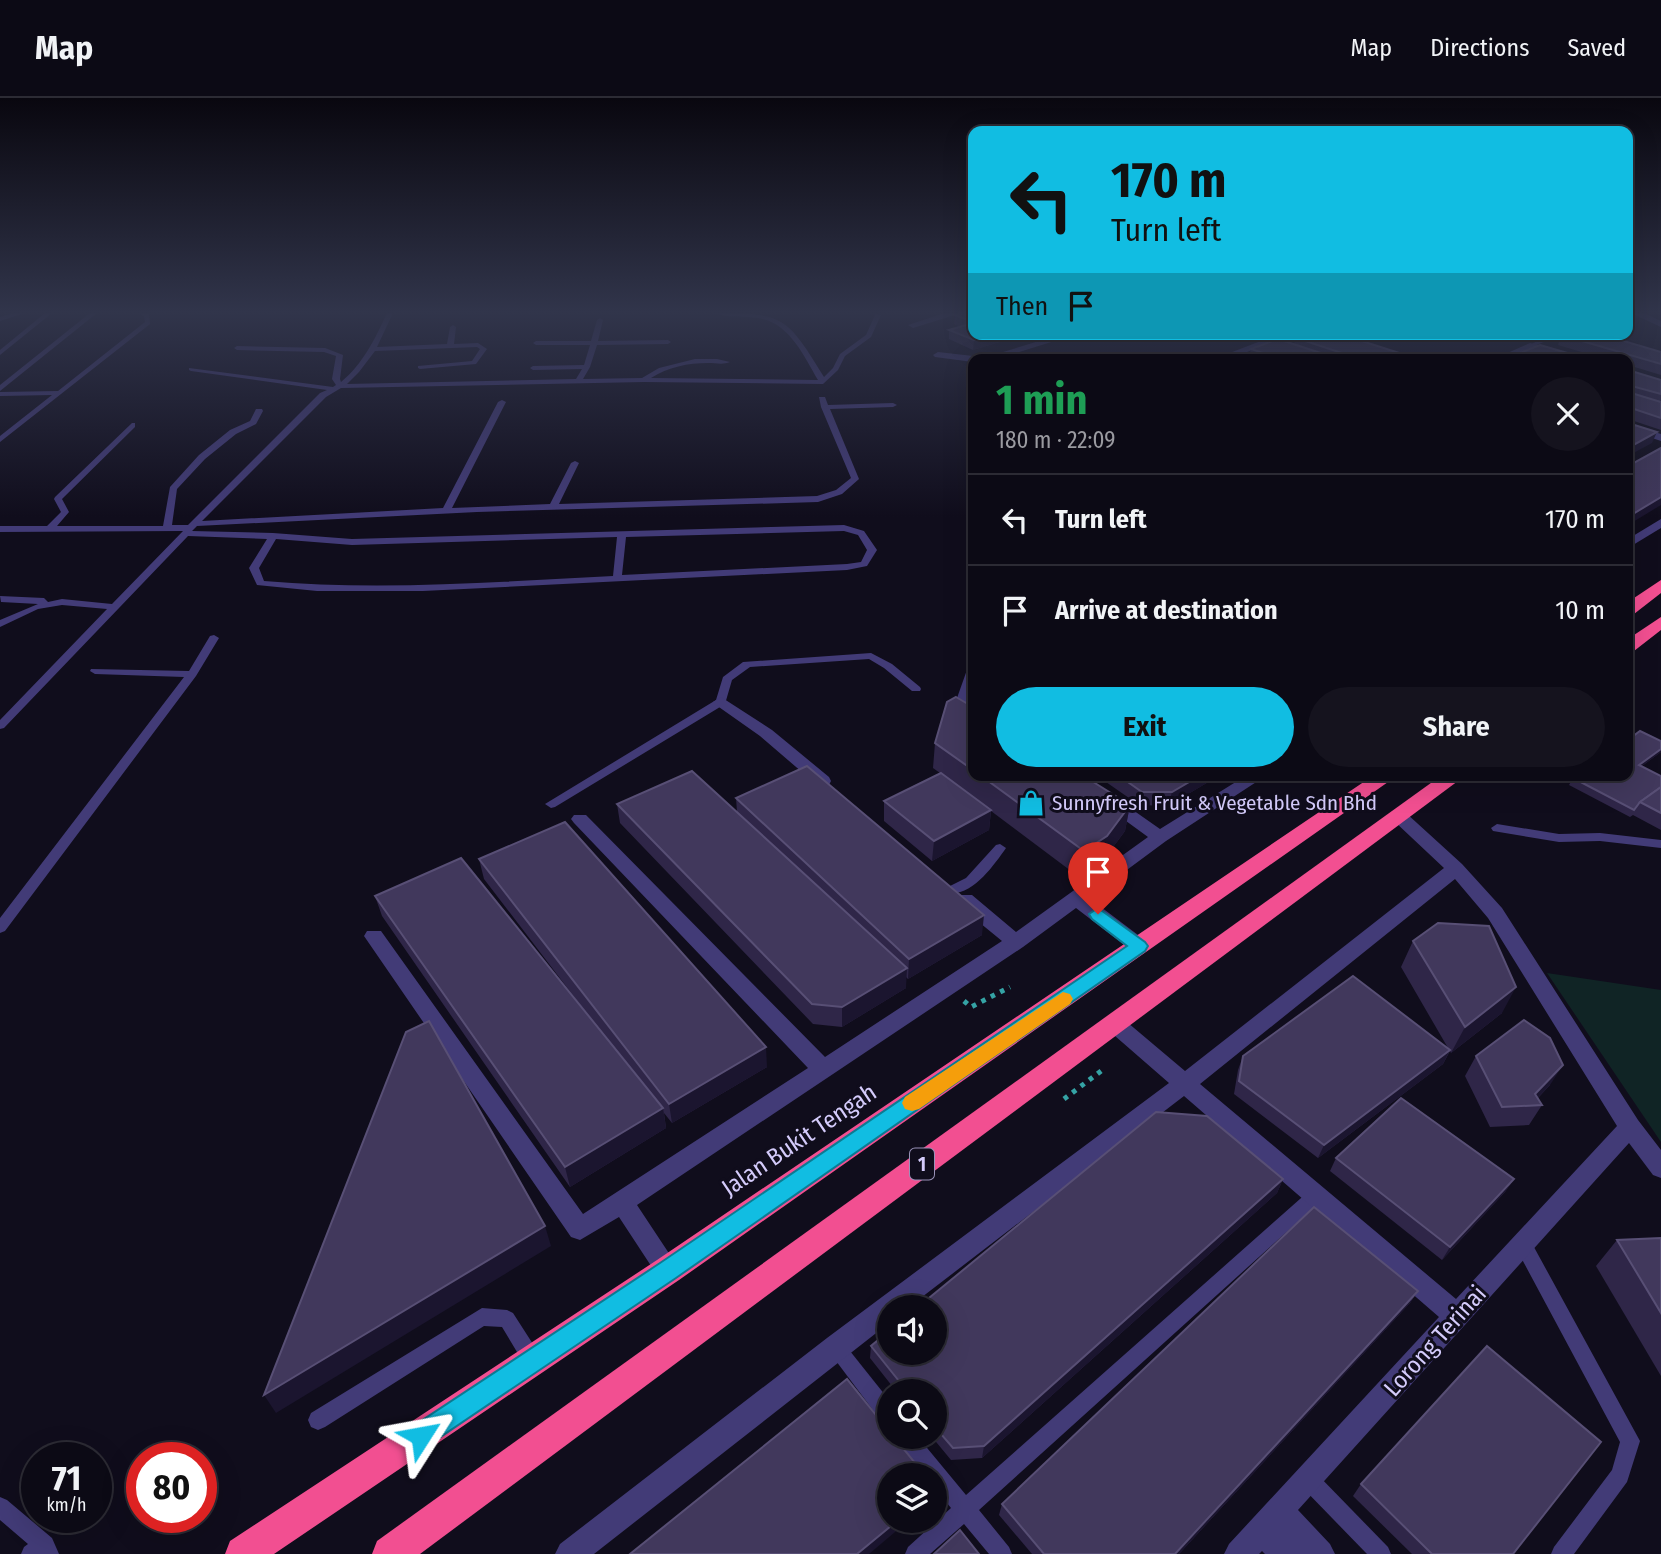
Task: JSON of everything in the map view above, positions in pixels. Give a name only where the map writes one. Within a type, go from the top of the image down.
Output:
[{"type":"highway","points":[[1633,606],[1661,586]]},
{"type":"highway","points":[[1633,643],[1661,622]]},
{"type":"highway","name":"Jalan Bukit Tengah","points":[[243,1554],[533,1362],[1379,781]]},
{"type":"highway","name":"1","points":[[390,1554],[1448,781]]},
{"type":"street","points":[[1633,430],[1661,438]]},
{"type":"street","points":[[1633,541],[1661,523]]},
{"type":"street","points":[[721,702],[766,733],[839,794]]},
{"type":"street","points":[[1080,781],[1160,837]]},
{"type":"street","points":[[374,936],[580,1229],[1016,942],[1160,837],[1249,781]]},
{"type":"street","points":[[1400,817],[1455,868],[1495,914],[1630,1127],[1661,1168]]},
{"type":"street","points":[[580,818],[823,1069]]},
{"type":"street","points":[[570,1554],[836,1347],[1184,1084],[1455,868]]},
{"type":"street","points":[[948,886],[1016,942]]},
{"type":"street","points":[[1077,899],[1139,946]]},
{"type":"street","points":[[1114,1023],[1457,1316]]},
{"type":"street","name":"Lorong Terinai","points":[[1239,1554],[1630,1127]]},
{"type":"street","points":[[622,1202],[668,1270]]},
{"type":"street","points":[[1270,1520],[1286,1554]]},
{"type":"street","points":[[1270,1520],[1320,1554]]},
{"type":"lane","points":[[0,440],[74,381]]},
{"type":"lane","points":[[287,381],[336,387],[613,381]]},
{"type":"lane","points":[[336,381],[336,387]]},
{"type":"lane","points":[[0,726],[190,528],[323,395],[346,381]]},
{"type":"lane","points":[[729,381],[823,382]]},
{"type":"lane","points":[[0,391],[59,393]]},
{"type":"lane","points":[[446,511],[502,402]]},
{"type":"lane","points":[[0,529],[190,528],[446,511],[818,499],[839,492],[855,479],[824,403],[893,405]]},
{"type":"lane","points":[[167,528],[173,489],[202,457],[233,432],[253,422],[259,411]]},
{"type":"lane","points":[[50,529],[65,512],[58,499],[132,425]]},
{"type":"lane","points":[[553,507],[575,463]]},
{"type":"lane","points":[[190,528],[352,542],[844,528],[861,533],[872,550],[864,564],[846,567],[423,588],[317,588],[260,583],[254,568],[273,536]]},
{"type":"lane","points":[[617,579],[622,534]]},
{"type":"lane","points":[[1,599],[114,607]]},
{"type":"lane","points":[[0,624],[34,607],[62,602]]},
{"type":"lane","points":[[0,928],[192,674],[214,638]]},
{"type":"lane","points":[[551,804],[721,702],[727,679],[747,664],[871,656],[916,689]]},
{"type":"lane","points":[[95,671],[192,674]]},
{"type":"lane","points":[[968,681],[962,698],[968,703]]},
{"type":"lane","points":[[1497,828],[1559,838],[1600,837],[1661,844]]},
{"type":"lane","points":[[948,886],[971,881],[1000,848]]},
{"type":"lane","points":[[915,1554],[1315,1196]]},
{"type":"lane","points":[[1523,1244],[1630,1441],[1620,1475],[1562,1554]]},
{"type":"lane","points":[[318,1420],[482,1317],[507,1319],[533,1362]]},
{"type":"lane","points":[[836,1347],[877,1400]]},
{"type":"lane","points":[[915,1449],[1002,1554]]},
{"type":"lane","points":[[1308,1479],[1381,1554]]},
{"type":"lane","points":[[0,1507],[42,1551]]},
{"type":"path","points":[[971,1007],[1010,987]]},
{"type":"path","points":[[1064,1099],[1104,1068]]},
{"type":"green space","points":[[1547,973],[1661,990],[1661,1142]]},
{"type":"building","points":[[1633,381],[1661,381],[1661,394],[1633,386]]},
{"type":"building","points":[[1633,394],[1661,402],[1661,418],[1633,409]]},
{"type":"building","points":[[1633,425],[1657,432],[1633,445]]},
{"type":"building","points":[[1661,448],[1661,497],[1633,514],[1633,463]]},
{"type":"building","points":[[956,697],[968,704],[968,766],[935,743],[947,702]]},
{"type":"building","points":[[1640,731],[1661,741],[1661,749],[1639,765],[1661,776],[1661,787],[1640,802],[1634,810],[1579,781],[1633,781],[1633,736]]},
{"type":"building","points":[[807,766],[984,915],[909,959],[736,798]]},
{"type":"building","points":[[692,771],[907,968],[842,1007],[812,1004],[617,804]]},
{"type":"building","points":[[941,773],[991,810],[934,841],[884,801]]},
{"type":"building","points":[[988,781],[1092,781],[1130,805],[1107,836],[1084,851]]},
{"type":"building","points":[[1126,781],[1191,781],[1172,792],[1142,792]]},
{"type":"building","points":[[1661,787],[1661,813],[1640,802]]},
{"type":"building","points":[[565,822],[766,1047],[669,1104],[479,859]]},
{"type":"building","points":[[461,858],[663,1108],[565,1167],[375,896]]},
{"type":"building","points":[[1438,923],[1489,926],[1516,987],[1465,1027],[1413,941]]},
{"type":"building","points":[[1353,976],[1450,1050],[1324,1145],[1239,1081],[1243,1056]]},
{"type":"building","points":[[1524,1020],[1550,1038],[1563,1065],[1535,1094],[1542,1105],[1502,1107],[1476,1056]]},
{"type":"building","points":[[429,1021],[545,1226],[264,1395],[406,1032]]},
{"type":"building","points":[[1401,1098],[1514,1179],[1450,1247],[1336,1158]]},
{"type":"building","points":[[1156,1112],[1207,1116],[1283,1179],[984,1446],[953,1448],[947,1441],[947,1379],[897,1379],[886,1365],[947,1365],[947,1295],[933,1295]]},
{"type":"building","points":[[1314,1207],[1418,1291],[1175,1554],[1044,1554],[1002,1504]]},
{"type":"building","points":[[1661,1238],[1661,1313],[1617,1240]]},
{"type":"building","points":[[877,1341],[877,1354],[871,1346]]},
{"type":"building","points":[[1487,1346],[1601,1442],[1513,1554],[1432,1554],[1361,1484]]},
{"type":"building","points":[[847,1379],[877,1416],[877,1449],[904,1449],[915,1463],[877,1463],[877,1533],[882,1533],[857,1554],[630,1554]]},
{"type":"building","points":[[960,1530],[979,1554],[934,1554]]},
{"type":"slow traffic","points":[[912,1103],[1063,999]]},
{"type":"place","name":"Sunnyfresh Fruit & Vegetable Sdn Bhd","points":[[1031,803]]},
{"type":"route","points":[[421,1436],[668,1270],[1139,946],[1098,914]]}]
